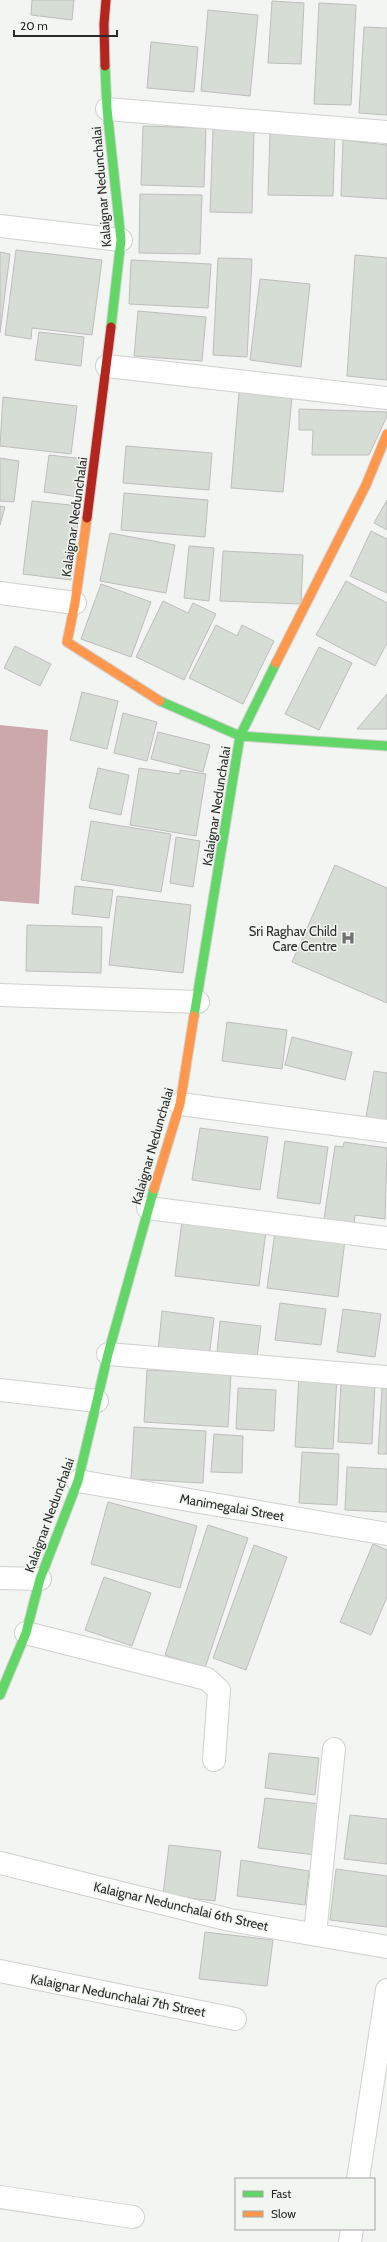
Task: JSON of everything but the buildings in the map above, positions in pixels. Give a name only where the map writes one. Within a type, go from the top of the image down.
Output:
[{"type":"street","name":"Kalaignar Nedunchalai","points":[[0,1695],[26,1633],[40,1579],[78,1481],[108,1354],[148,1208],[180,1104],[198,1002],[240,736],[167,706],[67,642],[76,603],[107,366],[121,240],[107,109],[104,24],[106,0]]},
{"type":"street","points":[[107,109],[387,132]]},
{"type":"street","points":[[0,226],[121,240]]},
{"type":"street","points":[[107,366],[387,398]]},
{"type":"street","points":[[387,434],[366,485],[240,736],[387,746]]},
{"type":"street","points":[[0,593],[76,603]]},
{"type":"street","points":[[0,995],[198,1002]]},
{"type":"street","points":[[180,1104],[387,1131]]},
{"type":"street","points":[[148,1208],[387,1238]]},
{"type":"street","points":[[108,1354],[387,1378]]},
{"type":"street","points":[[0,1390],[97,1401]]},
{"type":"street","name":"Manimegalai Street","points":[[78,1481],[387,1534]]},
{"type":"street","points":[[0,1578],[40,1579]]},
{"type":"street","points":[[26,1633],[207,1679],[220,1690],[214,1760]]},
{"type":"street","points":[[315,1934],[334,1749]]},
{"type":"street","name":"Kalaignar Nedunchalai 6th Street","points":[[0,1863],[230,1920],[387,1947]]},
{"type":"street","name":"Kalaignar Nedunchalai 7th Street","points":[[0,1971],[235,2019]]},
{"type":"street","points":[[358,2178],[387,1990]]},
{"type":"street","points":[[0,2197],[133,2217]]},
{"type":"street","points":[[350,2242],[352,2230]]},
{"type":"shaded area","points":[[0,725],[48,730],[39,904],[0,901]]},
{"type":"traffic: fast","points":[[105,66],[107,109],[121,240],[111,327]]},
{"type":"traffic: fast","points":[[276,663],[240,736],[387,746]]},
{"type":"traffic: fast","points":[[160,701],[240,736],[194,1016]]},
{"type":"traffic: fast","points":[[0,1695],[26,1633],[40,1579],[78,1481],[108,1354],[154,1189]]},
{"type":"traffic: slow","points":[[276,663],[366,485],[387,434]]},
{"type":"traffic: slow","points":[[87,518],[75,603],[67,642],[160,701]]},
{"type":"traffic: slow","points":[[154,1189],[180,1104],[194,1016]]},
{"type":"traffic: jam","points":[[105,66],[104,24],[106,0]]},
{"type":"traffic: jam","points":[[87,518],[111,327]]},
{"type":"place","name":"Sri Raghav Child Care Centre","points":[[348,938]]}]
